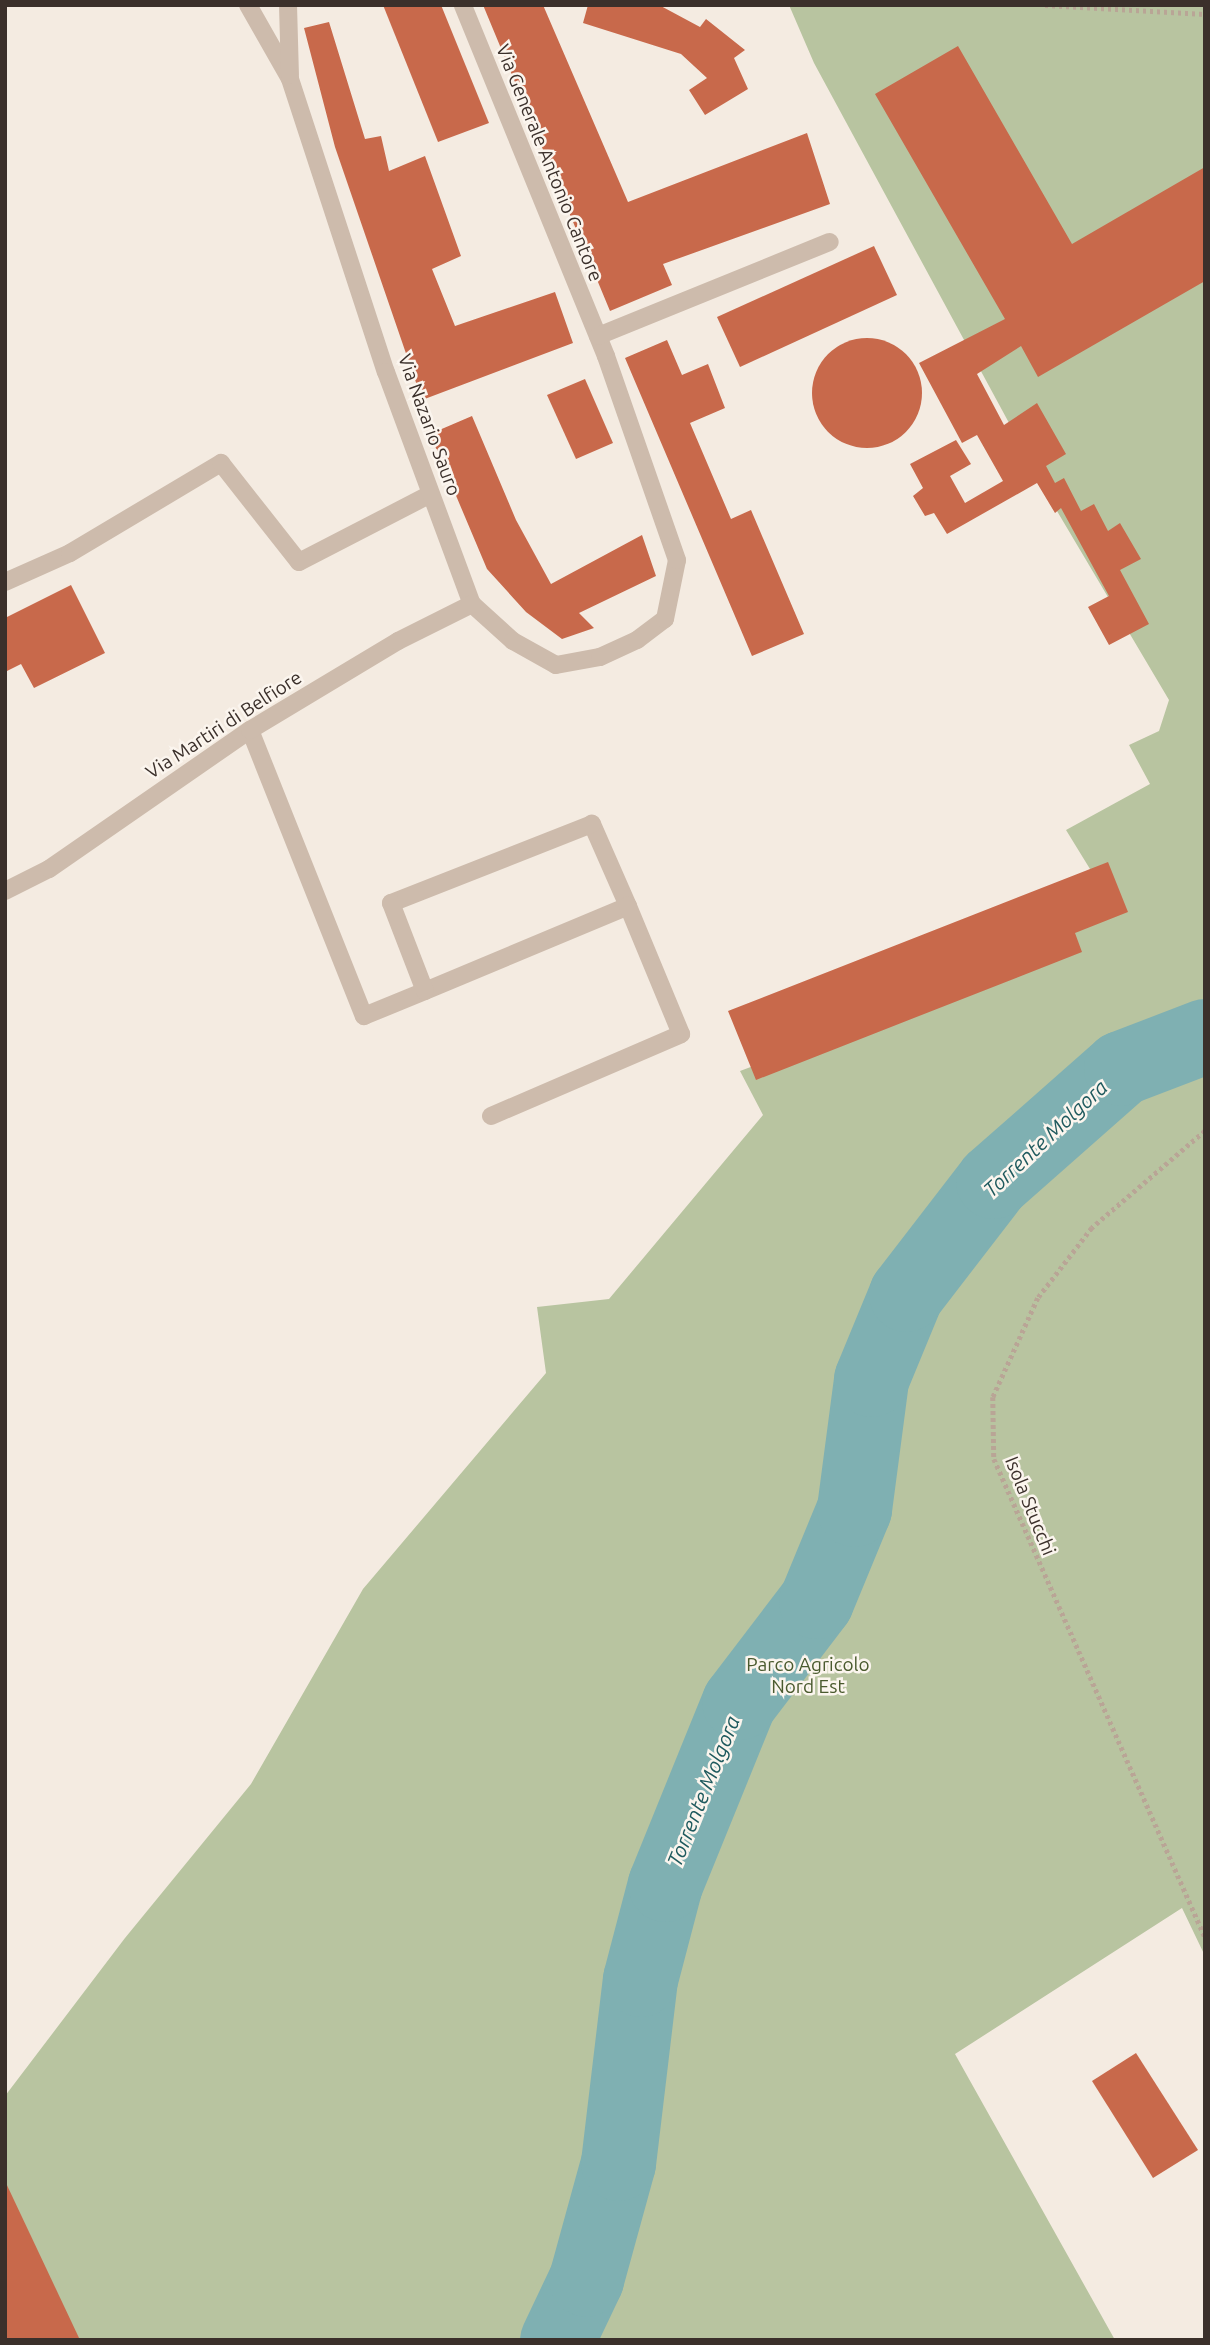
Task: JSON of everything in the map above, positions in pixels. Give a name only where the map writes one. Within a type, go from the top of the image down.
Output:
[{"type":"street","name":"Via Nazario Sauro","points":[[248,5],[290,79],[431,494],[472,604],[513,641],[556,665],[600,657],[637,640]]},
{"type":"street","name":"Via Nazario Sauro","points":[[288,5],[290,79]]},
{"type":"street","name":"Via Generale Antonio Cantore","points":[[463,5],[598,336],[677,560],[665,620],[637,640]]},
{"type":"street","points":[[598,336],[830,242]]},
{"type":"street","points":[[5,582],[71,553],[221,463],[299,562],[431,494]]},
{"type":"street","name":"Via Martiri di Belfiore","points":[[5,891],[49,869],[250,730],[398,641],[472,604]]},
{"type":"street","points":[[250,730],[364,1016],[628,906]]},
{"type":"street","points":[[425,991],[391,903],[592,824],[681,1034],[491,1116]]},
{"type":"path","points":[[1045,5],[1205,15]]},
{"type":"path","name":"Isola Stucchi","points":[[1205,1131],[1092,1228],[1038,1298],[993,1397],[994,1459],[1205,1937]]},
{"type":"green space","name":"Parco Agricolo Nord Est","points":[[789,5],[1205,5],[1205,1956],[1182,1908],[955,2054],[1115,2340],[5,2340],[5,2096],[125,1938],[251,1784],[363,1589],[546,1373],[537,1307],[609,1299],[763,1115],[740,1071],[1061,949],[1090,869],[1066,830],[1150,784],[1129,745],[1159,731],[1169,700],[1054,506],[814,63]]},
{"type":"building","points":[[383,5],[441,5],[489,123],[438,142]]},
{"type":"building","points":[[483,5],[543,5],[628,202],[807,133],[830,204],[663,264],[672,285],[610,311]]},
{"type":"building","points":[[588,5],[659,5],[700,27],[706,19],[745,50],[734,58],[748,89],[705,115],[689,90],[707,78],[681,54],[583,23]]},
{"type":"building","points":[[329,22],[365,139],[381,136],[389,171],[425,156],[461,256],[432,269],[455,326],[555,292],[573,343],[422,400],[335,147],[304,28]]},
{"type":"building","points":[[958,46],[1072,244],[1205,167],[1205,281],[1038,377],[1021,346],[977,374],[1004,425],[1037,403],[1066,454],[1046,466],[1055,483],[1064,478],[1081,511],[1094,504],[1108,531],[1120,523],[1141,559],[1120,570],[1149,624],[1109,645],[1088,607],[1109,596],[1061,508],[1055,513],[1037,483],[947,534],[934,513],[925,516],[913,496],[923,488],[910,464],[956,440],[971,464],[950,476],[965,503],[1003,481],[977,435],[962,443],[919,363],[1005,319],[875,94]]},
{"type":"building","points":[[874,246],[897,295],[740,367],[717,317]]},
{"type":"building","points":[[867,338],[888,342],[906,354],[918,372],[922,393],[918,414],[906,432],[888,444],[867,448],[846,444],[828,432],[816,414],[812,393],[816,372],[828,354],[846,342]]},
{"type":"building","points":[[667,340],[682,375],[708,364],[725,408],[690,423],[731,519],[751,510],[804,634],[752,656],[625,358]]},
{"type":"building","points":[[585,379],[613,443],[576,459],[547,395]]},
{"type":"building","points":[[472,416],[516,520],[551,584],[642,535],[656,576],[579,613],[594,628],[562,639],[526,612],[487,569],[430,434]]},
{"type":"building","points":[[71,585],[105,653],[34,688],[21,664],[5,672],[5,618]]},
{"type":"building","points":[[1108,862],[1128,912],[1075,933],[1082,952],[756,1080],[728,1011]]},
{"type":"building","points":[[1136,2053],[1198,2150],[1153,2178],[1092,2081]]},
{"type":"building","points":[[5,2181],[80,2340],[5,2340]]},
{"type":"waterway","name":"Torrente Molgora","points":[[557,2340],[586,2279],[618,2163],[640,1979],[665,1884],[739,1702],[816,1601],[854,1509],[871,1379],[906,1294],[993,1181],[1121,1068],[1205,1036]]}]
